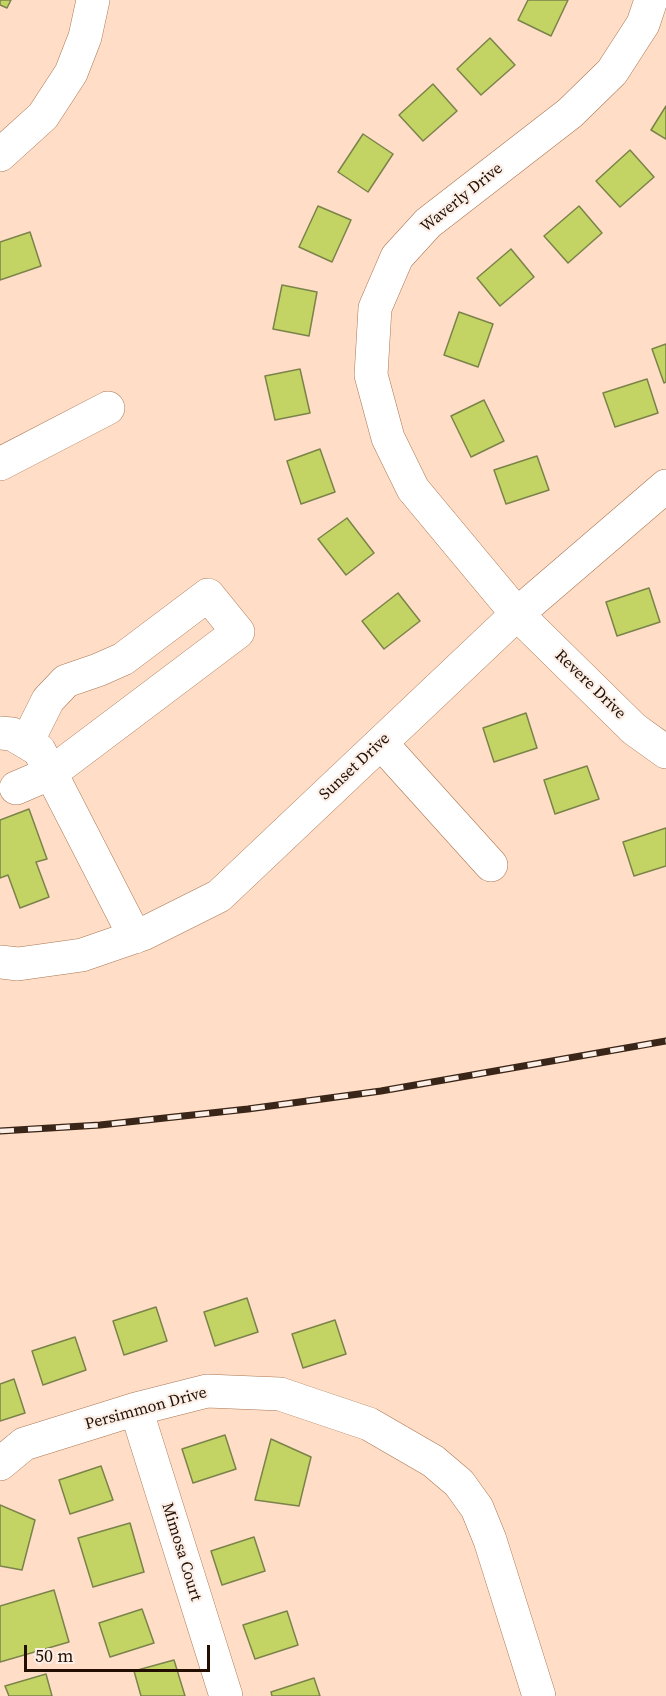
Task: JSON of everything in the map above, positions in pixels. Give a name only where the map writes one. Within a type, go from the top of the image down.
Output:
[{"type":"street","points":[[0,155],[44,116],[71,73],[85,37],[93,0]]},
{"type":"street","name":"Waverly Drive","points":[[517,614],[413,489],[388,438],[371,375],[375,308],[397,257],[428,223],[570,113],[612,72],[643,24],[651,0]]},
{"type":"street","points":[[0,464],[108,408]]},
{"type":"street","name":"Sunset Drive","points":[[0,962],[18,964],[82,955],[135,937],[219,896],[517,614],[666,486]]},
{"type":"street","points":[[16,788],[51,773],[238,632],[208,595],[123,659],[66,681],[13,738],[39,750],[51,773],[135,937]]},
{"type":"street","name":"Revere Drive","points":[[517,614],[634,729],[666,752]]},
{"type":"street","points":[[381,743],[491,865]]},
{"type":"street","name":"Persimmon Drive","points":[[0,1464],[24,1444],[136,1409],[207,1391],[280,1394],[369,1424],[433,1461],[459,1484],[477,1508],[490,1540],[539,1696]]},
{"type":"street","name":"Mimosa Court","points":[[136,1409],[226,1696]]},
{"type":"building","points":[[0,0],[11,0],[7,8],[0,5]]},
{"type":"building","points":[[528,0],[568,0],[551,36],[518,20]]},
{"type":"building","points":[[490,38],[515,65],[481,95],[457,69]]},
{"type":"building","points":[[433,84],[457,111],[423,141],[399,115]]},
{"type":"building","points":[[666,106],[666,139],[651,130]]},
{"type":"building","points":[[363,134],[393,154],[368,192],[338,172]]},
{"type":"building","points":[[630,150],[654,177],[620,207],[596,181]]},
{"type":"building","points":[[318,206],[351,220],[332,262],[299,247]]},
{"type":"building","points":[[579,206],[602,233],[568,263],[544,236]]},
{"type":"building","points":[[30,232],[41,266],[0,280],[0,242]]},
{"type":"building","points":[[511,249],[534,277],[500,306],[477,278]]},
{"type":"building","points":[[282,285],[317,292],[309,336],[273,329]]},
{"type":"building","points":[[459,312],[493,324],[478,367],[444,355]]},
{"type":"building","points":[[666,344],[666,382],[664,383],[652,349]]},
{"type":"building","points":[[300,369],[310,413],[275,420],[265,376]]},
{"type":"building","points":[[647,379],[658,413],[615,427],[603,393]]},
{"type":"building","points":[[484,400],[504,441],[471,457],[451,416]]},
{"type":"building","points":[[320,449],[335,492],[301,504],[287,461]]},
{"type":"building","points":[[537,456],[549,490],[506,504],[494,470]]},
{"type":"building","points":[[347,518],[374,553],[346,575],[318,539]]},
{"type":"building","points":[[649,588],[660,622],[617,636],[606,602]]},
{"type":"building","points":[[398,593],[420,621],[384,649],[362,621]]},
{"type":"building","points":[[526,713],[537,748],[494,762],[483,728]]},
{"type":"building","points":[[587,766],[599,799],[555,814],[544,780]]},
{"type":"building","points":[[29,809],[47,859],[36,862],[49,897],[20,908],[8,875],[0,878],[0,820]]},
{"type":"building","points":[[666,828],[666,866],[634,876],[623,842]]},
{"type":"building","points":[[247,1298],[258,1332],[215,1346],[204,1312]]},
{"type":"building","points":[[156,1307],[167,1341],[124,1355],[113,1321]]},
{"type":"building","points":[[335,1320],[346,1354],[303,1368],[292,1334]]},
{"type":"building","points":[[75,1337],[86,1370],[43,1385],[32,1351]]},
{"type":"building","points":[[14,1379],[25,1413],[0,1421],[0,1384]]},
{"type":"building","points":[[225,1435],[236,1469],[193,1483],[182,1449]]},
{"type":"building","points":[[271,1439],[311,1457],[299,1506],[255,1500]]},
{"type":"building","points":[[101,1466],[113,1500],[70,1514],[59,1480]]},
{"type":"building","points":[[0,1505],[35,1520],[22,1570],[0,1566]]},
{"type":"building","points":[[130,1523],[144,1572],[93,1587],[78,1538]]},
{"type":"building","points":[[254,1537],[265,1571],[222,1585],[211,1551]]},
{"type":"building","points":[[54,1590],[69,1642],[0,1662],[0,1606]]},
{"type":"building","points":[[142,1609],[154,1643],[110,1657],[99,1623]]},
{"type":"building","points":[[287,1611],[298,1645],[255,1659],[243,1625]]},
{"type":"building","points":[[174,1660],[185,1696],[141,1696],[134,1671]]},
{"type":"building","points":[[46,1674],[52,1696],[9,1696],[5,1686]]},
{"type":"building","points":[[314,1678],[320,1696],[272,1696],[271,1692]]},
{"type":"railway","points":[[0,1131],[100,1125],[248,1109],[381,1091],[666,1041]]}]
